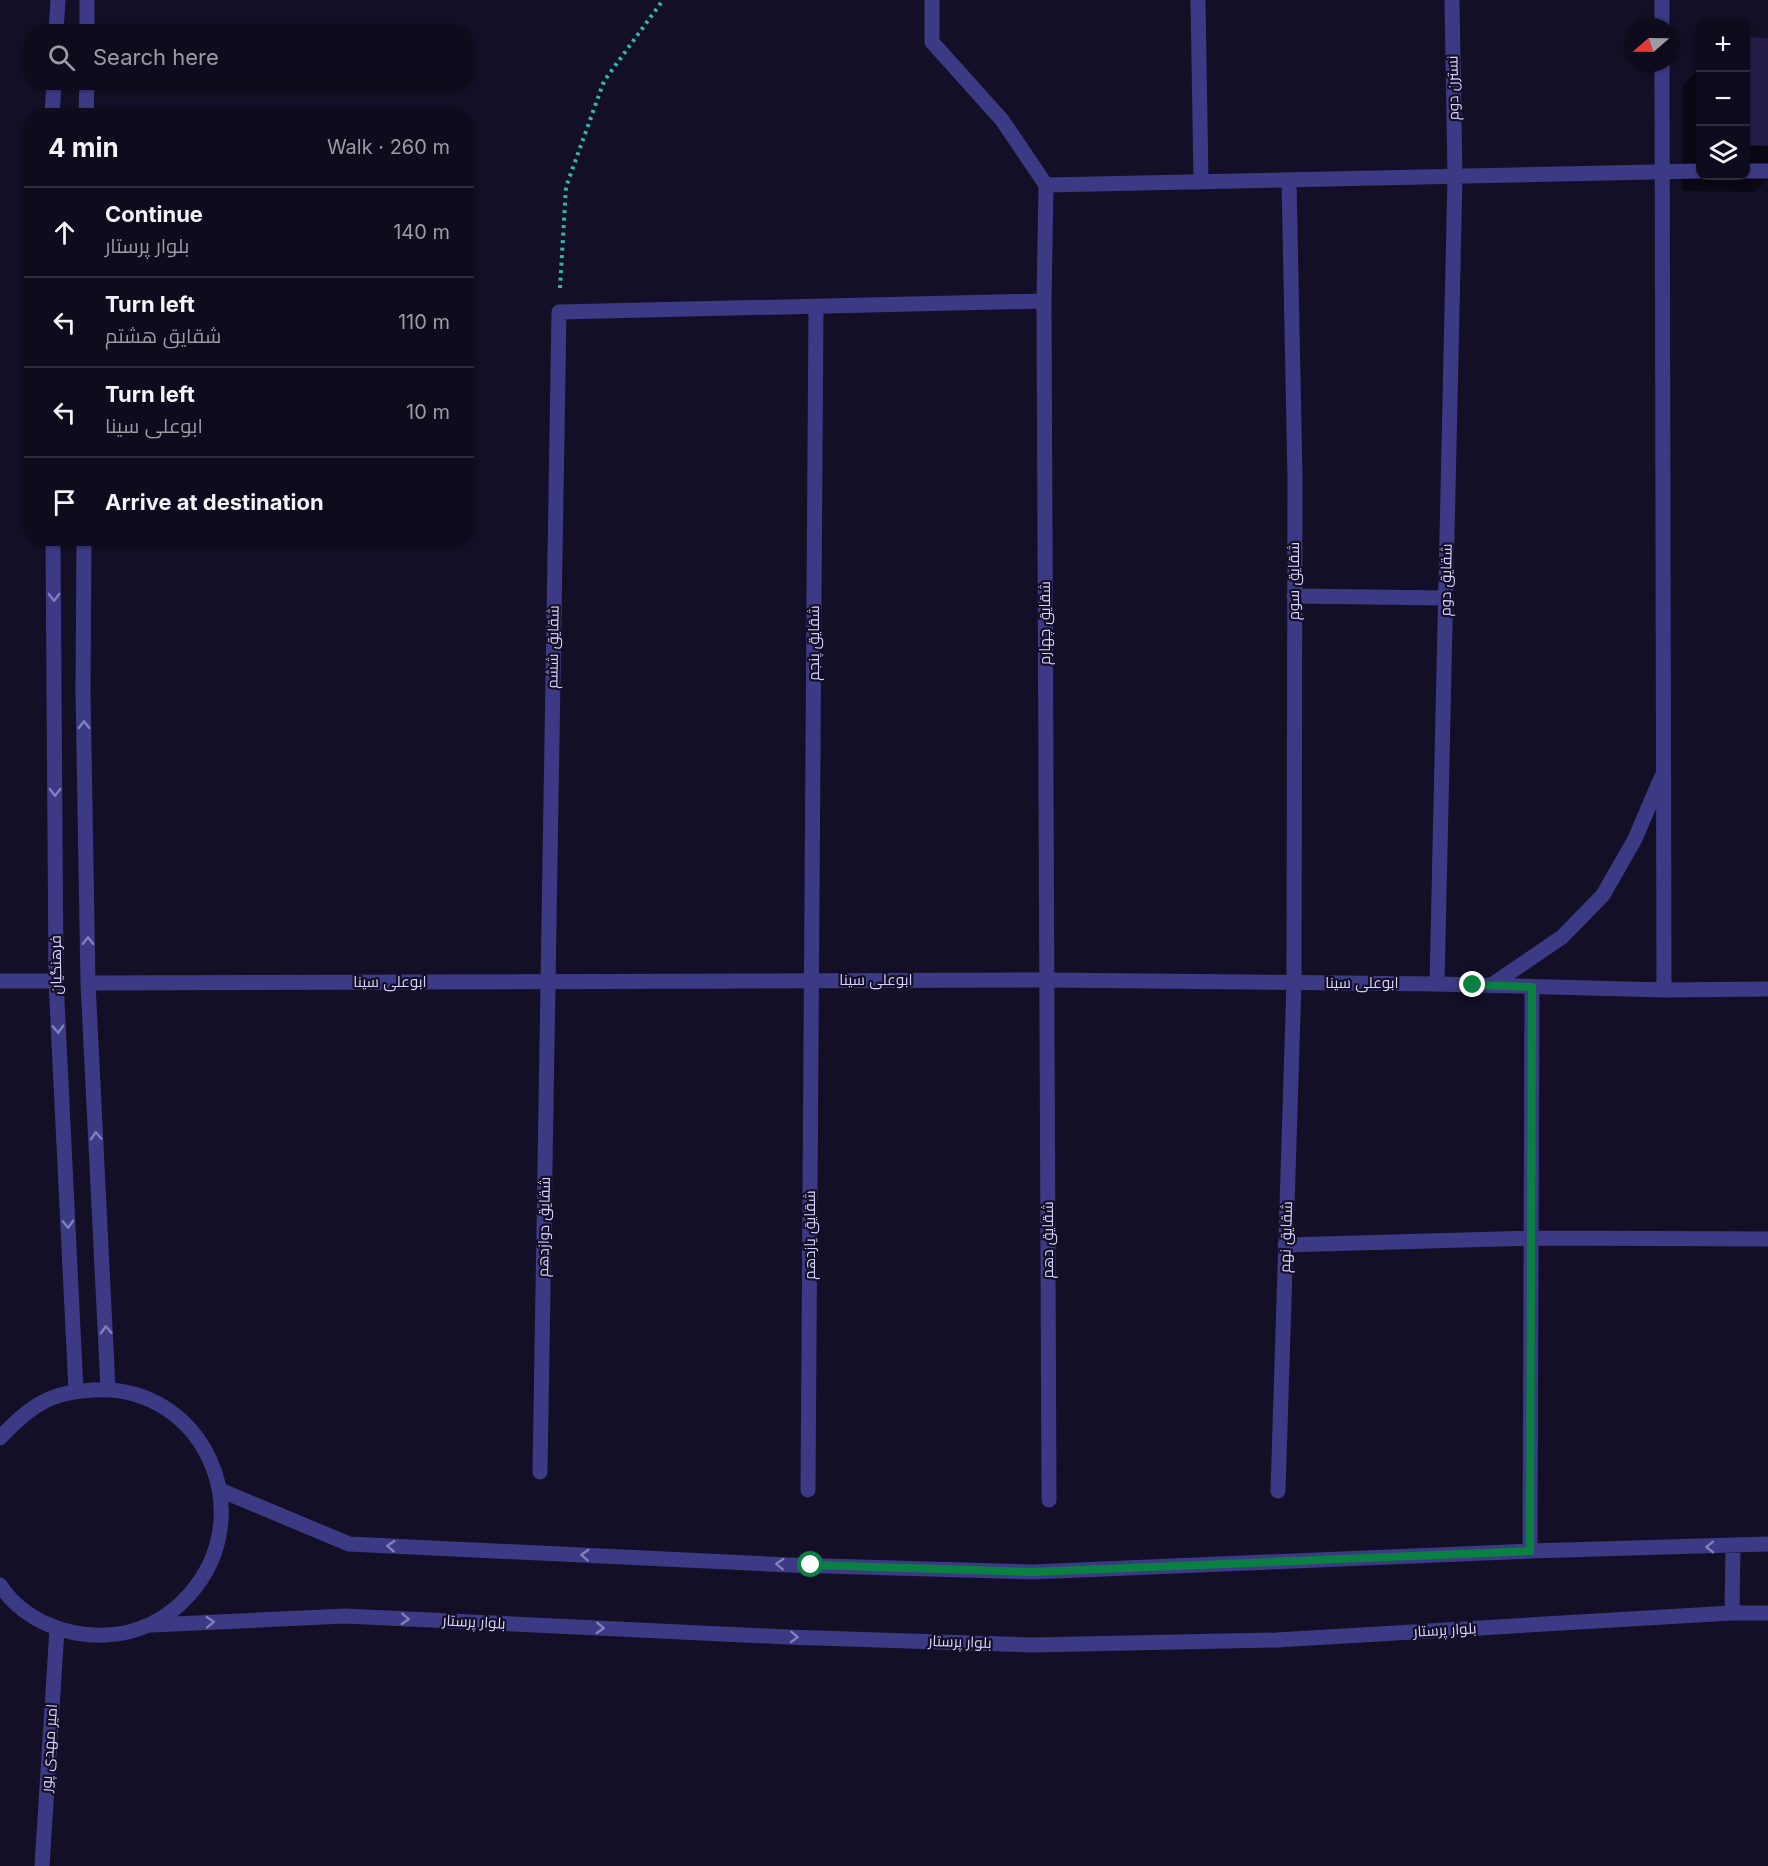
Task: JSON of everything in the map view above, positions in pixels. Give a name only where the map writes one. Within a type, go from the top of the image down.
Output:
[{"type":"street","points":[[56,24],[58,0]]},
{"type":"street","points":[[87,0],[87,24]]},
{"type":"street","points":[[932,0],[932,42],[1002,120],[1046,186],[1696,171]]},
{"type":"street","points":[[1198,0],[1201,182]]},
{"type":"street","name":"نسترن دوم","points":[[1452,0],[1455,176]]},
{"type":"street","points":[[1662,0],[1662,18]]},
{"type":"street","points":[[1662,72],[1664,990]]},
{"type":"street","points":[[52,108],[54,90]]},
{"type":"street","points":[[86,108],[87,90]]},
{"type":"street","points":[[1750,171],[1768,171]]},
{"type":"street","name":"شقایق دوم","points":[[1437,984],[1455,176]]},
{"type":"street","name":"شقایق سوم","points":[[1289,180],[1294,477],[1294,983]]},
{"type":"street","name":"شقایق چهارم","points":[[1046,186],[1044,301],[1047,980]]},
{"type":"street","points":[[559,312],[1044,301]]},
{"type":"street","name":"شقایق پنجم","points":[[812,980],[816,306]]},
{"type":"street","name":"شقایق ششم","points":[[548,981],[559,312]]},
{"type":"street","name":"فرهنگیان","points":[[53,546],[56,981],[76,1391]]},
{"type":"street","points":[[84,546],[83,691],[88,983],[108,1389]]},
{"type":"street","points":[[1294,596],[1446,598]]},
{"type":"street","points":[[1490,986],[1562,937],[1603,895],[1635,839],[1663,773]]},
{"type":"street","name":"شقایق یازدهم","points":[[808,1490],[812,980]]},
{"type":"street","name":"ابوعلی سینا","points":[[88,983],[1047,980],[1437,984],[1664,990],[1768,989]]},
{"type":"street","name":"شقایق دهم","points":[[1047,980],[1049,1500]]},
{"type":"street","points":[[0,981],[56,981]]},
{"type":"street","name":"شقایق دوازدهم","points":[[540,1472],[548,981]]},
{"type":"street","name":"شقایق نهم","points":[[1278,1491],[1294,983]]},
{"type":"street","points":[[1530,1551],[1533,1238],[1532,987]]},
{"type":"street","points":[[1285,1245],[1533,1238],[1768,1239]]},
{"type":"street","points":[[0,1438],[19,1418],[46,1400],[76,1391],[108,1389],[140,1396],[169,1411],[193,1432],[210,1459],[220,1490],[222,1523],[215,1554],[200,1583],[179,1607],[152,1625],[121,1635],[89,1636],[57,1629],[29,1614],[2,1590]]},
{"type":"street","points":[[220,1490],[349,1544],[765,1564],[1032,1572],[1530,1551],[1768,1544]]},
{"type":"street","points":[[1732,1613],[1733,1546]]},
{"type":"street","name":"بلوار پرستار","points":[[152,1625],[345,1616],[786,1637],[1032,1645],[1277,1640],[1732,1613],[1768,1613]]},
{"type":"street","name":"امیر مهدی پور","points":[[42,1866],[57,1629]]},
{"type":"path","points":[[559,312],[566,187],[603,81],[663,0]]},
{"type":"building","points":[[1750,37],[1768,38],[1768,146],[1750,145]]},
{"type":"route","points":[[811,1565],[1032,1572],[1530,1551],[1533,1238],[1532,987],[1473,985]]}]
